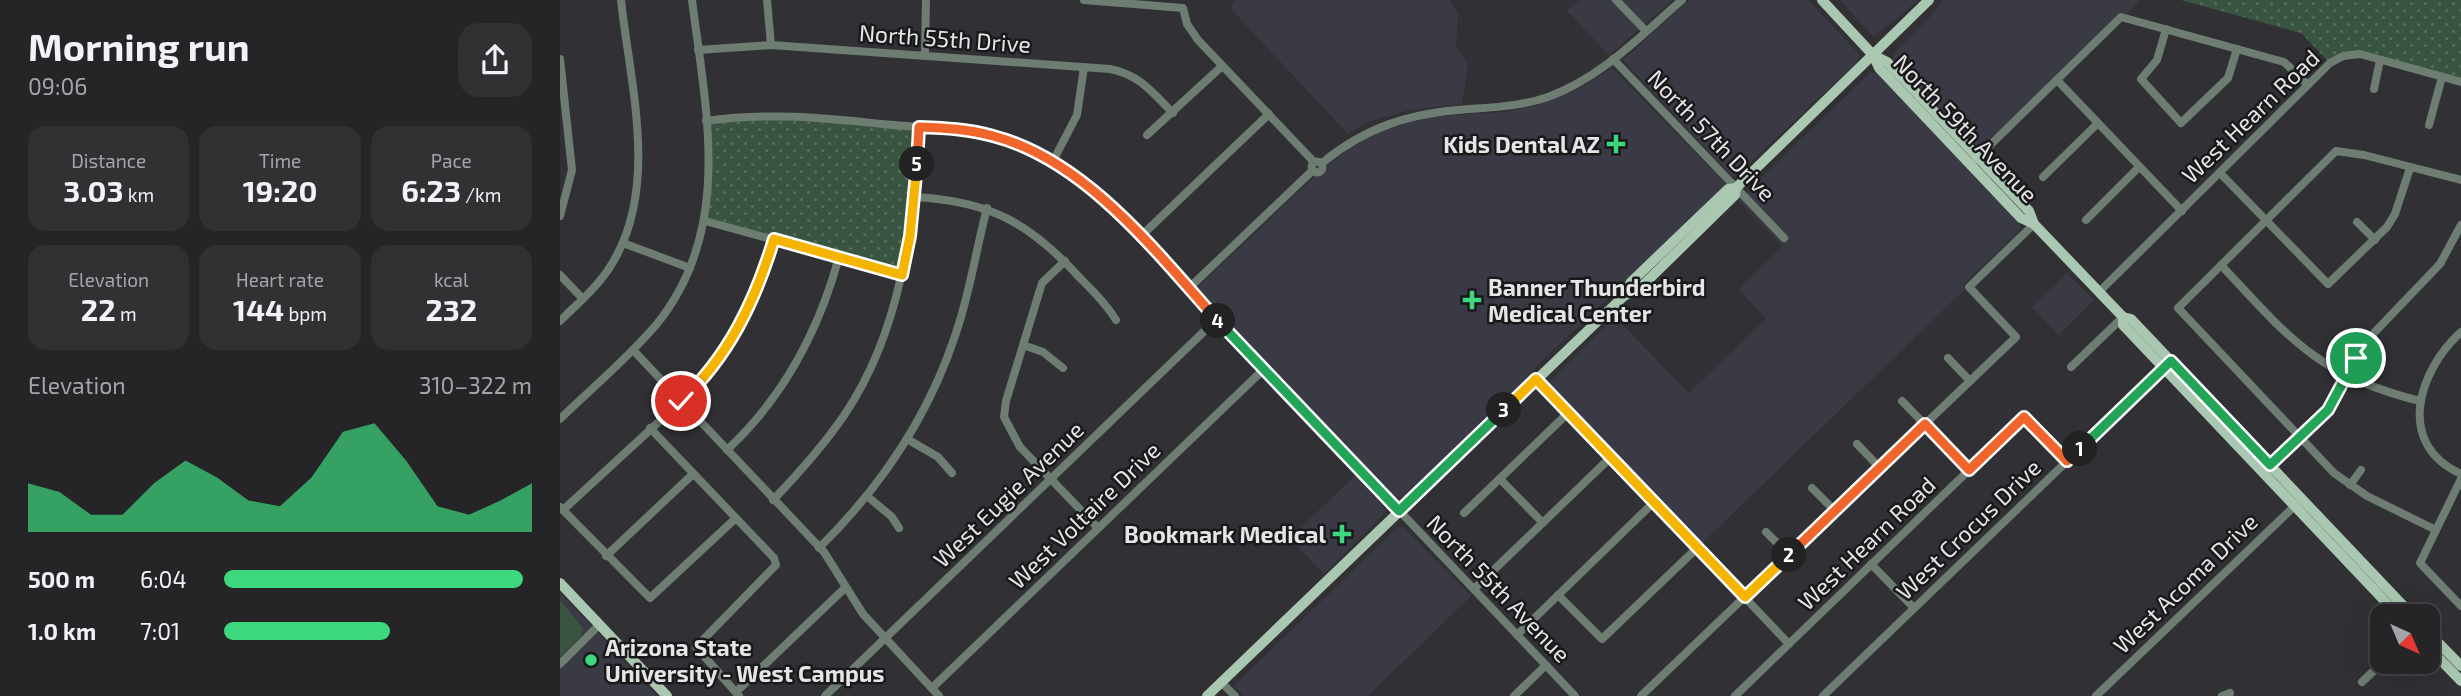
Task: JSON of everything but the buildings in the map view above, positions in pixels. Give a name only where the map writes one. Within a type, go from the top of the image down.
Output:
[{"type":"main road","name":"North 59th Avenue","points":[[1822,0],[1873,55],[1879,68],[1919,110],[2029,211],[2034,224],[2123,317],[2131,319],[2168,365],[2266,469],[2401,604]]},
{"type":"main road","points":[[1624,296],[1631,282],[1728,189],[1736,188],[1929,0]]},
{"type":"main road","name":"North 59th Avenue","points":[[1873,55],[1886,62],[1942,121],[1975,161]]},
{"type":"main road","points":[[1919,110],[1924,108],[1942,121]]},
{"type":"main road","points":[[1207,696],[1536,379],[1624,296],[1650,278],[1735,195],[1736,188]]},
{"type":"main road","points":[[1650,278],[1654,266],[1676,246],[1685,230]]},
{"type":"main road","name":"North 59th Avenue","points":[[2298,502],[2388,604]]},
{"type":"main road","points":[[560,583],[667,696]]},
{"type":"main road","points":[[2440,644],[2461,666]]},
{"type":"main road","points":[[2440,659],[2461,681]]},
{"type":"street","points":[[560,321],[606,273],[623,243],[635,206],[639,166],[621,0]]},
{"type":"street","points":[[560,419],[633,350],[666,311],[690,268],[705,221],[710,169],[692,0]]},
{"type":"street","points":[[767,0],[772,45]]},
{"type":"street","points":[[925,56],[926,0]]},
{"type":"street","points":[[1084,0],[1183,8],[1194,35],[1316,165]]},
{"type":"street","points":[[1616,0],[1646,31]]},
{"type":"street","points":[[1189,288],[1316,165],[1360,135],[1398,119],[1534,101],[1576,84],[1613,59],[1682,0]]},
{"type":"street","points":[[1975,161],[2121,17],[2284,62],[2308,85]]},
{"type":"street","points":[[2166,29],[2157,60],[2141,79],[2181,123],[2228,78],[2237,49]]},
{"type":"street","name":"North 55th Drive","points":[[698,50],[772,45],[1129,73],[1145,84],[1172,113]]},
{"type":"street","name":"West Hearn Road","points":[[2099,292],[2330,63],[2343,56],[2360,54],[2461,82]]},
{"type":"street","points":[[560,59],[572,170],[560,216]]},
{"type":"street","name":"North 57th Drive","points":[[1613,59],[1784,238]]},
{"type":"street","points":[[2374,89],[2381,60]]},
{"type":"street","points":[[1147,135],[1222,66]]},
{"type":"street","points":[[1053,161],[1077,115],[1084,68]]},
{"type":"street","points":[[2429,125],[2442,77]]},
{"type":"street","points":[[2057,80],[2182,211]]},
{"type":"street","points":[[1140,237],[1269,114]]},
{"type":"street","name":"North 55th Avenue","points":[[706,121],[785,116],[992,135],[1053,161],[1097,193],[1140,237],[1575,696]]},
{"type":"street","points":[[2043,177],[2098,123]]},
{"type":"street","points":[[773,500],[808,463],[846,412],[880,343],[902,275],[915,197],[919,127]]},
{"type":"street","points":[[2436,530],[2376,501],[2350,485],[2299,438],[2178,308],[2336,151],[2364,155],[2461,180]]},
{"type":"street","points":[[2086,220],[2140,167]]},
{"type":"street","points":[[2220,173],[2328,284],[2375,240],[2395,214],[2410,168]]},
{"type":"street","points":[[915,197],[961,201],[987,208],[1028,229],[1065,261],[1116,320]]},
{"type":"street","points":[[820,548],[867,496],[907,439],[934,389],[957,331],[987,208]]},
{"type":"street","points":[[705,221],[902,275]]},
{"type":"street","points":[[2357,222],[2375,240]]},
{"type":"street","points":[[1641,696],[2016,337],[1969,287],[2034,224]]},
{"type":"street","points":[[2266,469],[2328,410],[2370,337],[2440,264],[2461,225]]},
{"type":"street","points":[[736,518],[650,598],[562,509],[681,401],[715,364],[739,327],[763,274],[774,239]]},
{"type":"street","points":[[623,243],[690,268]]},
{"type":"street","points":[[727,450],[775,395],[803,350],[825,299],[839,257]]},
{"type":"street","points":[[1065,261],[1042,284],[1004,417],[1020,447],[1098,528]]},
{"type":"street","points":[[2221,265],[2299,345],[2322,364],[2376,390],[2420,401]]},
{"type":"street","points":[[560,275],[583,299]]},
{"type":"street","points":[[2071,367],[2123,317]]},
{"type":"street","name":"West Eugie Avenue","points":[[825,696],[1217,319]]},
{"type":"street","points":[[2461,332],[2436,361],[2420,401],[2422,431],[2429,449],[2442,462],[2461,474]]},
{"type":"street","points":[[1023,345],[1043,352],[1063,368]]},
{"type":"street","points":[[633,350],[820,548],[863,614],[939,696]]},
{"type":"street","points":[[1948,358],[1970,381]]},
{"type":"street","name":"West Crocus Drive","points":[[1823,696],[2168,365]]},
{"type":"street","name":"West Voltaire Drive","points":[[932,688],[1264,369]]},
{"type":"street","points":[[1536,379],[1789,644]]},
{"type":"street","points":[[1902,401],[1969,470]]},
{"type":"street","points":[[1464,513],[1568,413]]},
{"type":"street","name":"West Hearn Road","points":[[1735,696],[2024,417],[2067,461]]},
{"type":"street","points":[[650,428],[774,558],[776,565],[696,647],[738,694],[846,587]]},
{"type":"street","points":[[907,439],[938,457],[952,473]]},
{"type":"street","points":[[1857,444],[1880,468]]},
{"type":"street","points":[[1474,589],[1611,457]]},
{"type":"street","points":[[2350,485],[2361,470]]},
{"type":"street","points":[[606,555],[693,474]]},
{"type":"street","points":[[1500,479],[1543,523]]},
{"type":"street","points":[[2461,479],[2420,563],[2461,606]]},
{"type":"street","points":[[1812,488],[1835,511]]},
{"type":"street","points":[[867,496],[892,517],[899,528]]},
{"type":"street","points":[[2371,510],[2376,501]]},
{"type":"street","points":[[1517,635],[1654,502]]},
{"type":"street","name":"West Acoma Drive","points":[[2096,696],[2298,502]]},
{"type":"street","points":[[1766,532],[1789,555]]},
{"type":"street","points":[[1558,594],[1602,639],[1698,547]]},
{"type":"street","points":[[1871,564],[1914,608]]},
{"type":"street","points":[[560,664],[599,625]]},
{"type":"street","points":[[1514,696],[1546,665]]},
{"type":"street","points":[[2361,682],[2370,674]]},
{"type":"street","points":[[1221,682],[1235,696]]},
{"type":"shaded area","points":[[1235,0],[1450,0],[1458,14],[1456,47],[1468,64],[1462,104],[1410,110],[1367,122],[1348,134],[1230,8]]},
{"type":"shaded area","points":[[1579,0],[1673,0],[1609,55],[1567,11]]},
{"type":"shaded area","points":[[1689,0],[1808,0],[1859,54],[1857,62],[1736,176],[1732,176],[1623,60]]},
{"type":"shaded area","points":[[1840,0],[1919,0],[1874,37]]},
{"type":"shaded area","points":[[1943,0],[2139,0],[2128,13],[2118,15],[1999,131],[1978,147],[1893,60],[1895,52]]},
{"type":"shaded area","name":"Banner Thunderbird Medical Center","points":[[1612,68],[1725,183],[1725,188],[1538,364],[1523,383],[1404,497],[1395,497],[1197,288],[1330,162],[1373,134],[1411,121],[1437,116],[1504,112],[1538,105],[1583,86]]},
{"type":"shaded area","points":[[1871,72],[1879,74],[2019,222],[2021,229],[1964,284],[1964,290],[1700,545],[1548,383],[1615,317],[1689,393],[1766,319],[1739,289],[1783,246],[1738,200]]},
{"type":"shaded area","points":[[2067,273],[2094,300],[2059,335],[2032,307]]},
{"type":"shaded area","points":[[1356,475],[1387,511],[1324,574],[1290,538]]},
{"type":"shaded area","points":[[1403,527],[1471,596],[1368,696],[1244,696],[1234,686],[1397,528]]},
{"type":"shaded area","name":"Arizona State University - West Campus","points":[[560,593],[589,623],[657,696],[560,696]]},
{"type":"green space","points":[[2181,0],[2461,0],[2461,82],[2360,54],[2330,63],[2301,33]]},
{"type":"green space","points":[[734,118],[919,127],[902,275],[705,221],[706,121]]},
{"type":"green space","points":[[560,600],[583,628],[581,636],[560,657]]},
{"type":"place","name":"Kids Dental AZ","points":[[1616,144]]},
{"type":"place","name":"Banner Thunderbird Medical Center","points":[[1472,300]]},
{"type":"place","name":"Bookmark Medical","points":[[1342,534]]},
{"type":"place","name":"Arizona State University - West Campus","points":[[591,660]]},
{"type":"route","points":[[681,401],[701,382],[730,344],[748,312],[774,239],[902,275],[915,197],[919,127],[992,135],[1038,153],[1081,180],[1140,237],[1399,511],[1536,379],[1745,597],[1925,424],[1969,470],[2024,417],[2067,461],[2171,361],[2270,465],[2328,410],[2356,358]]}]
